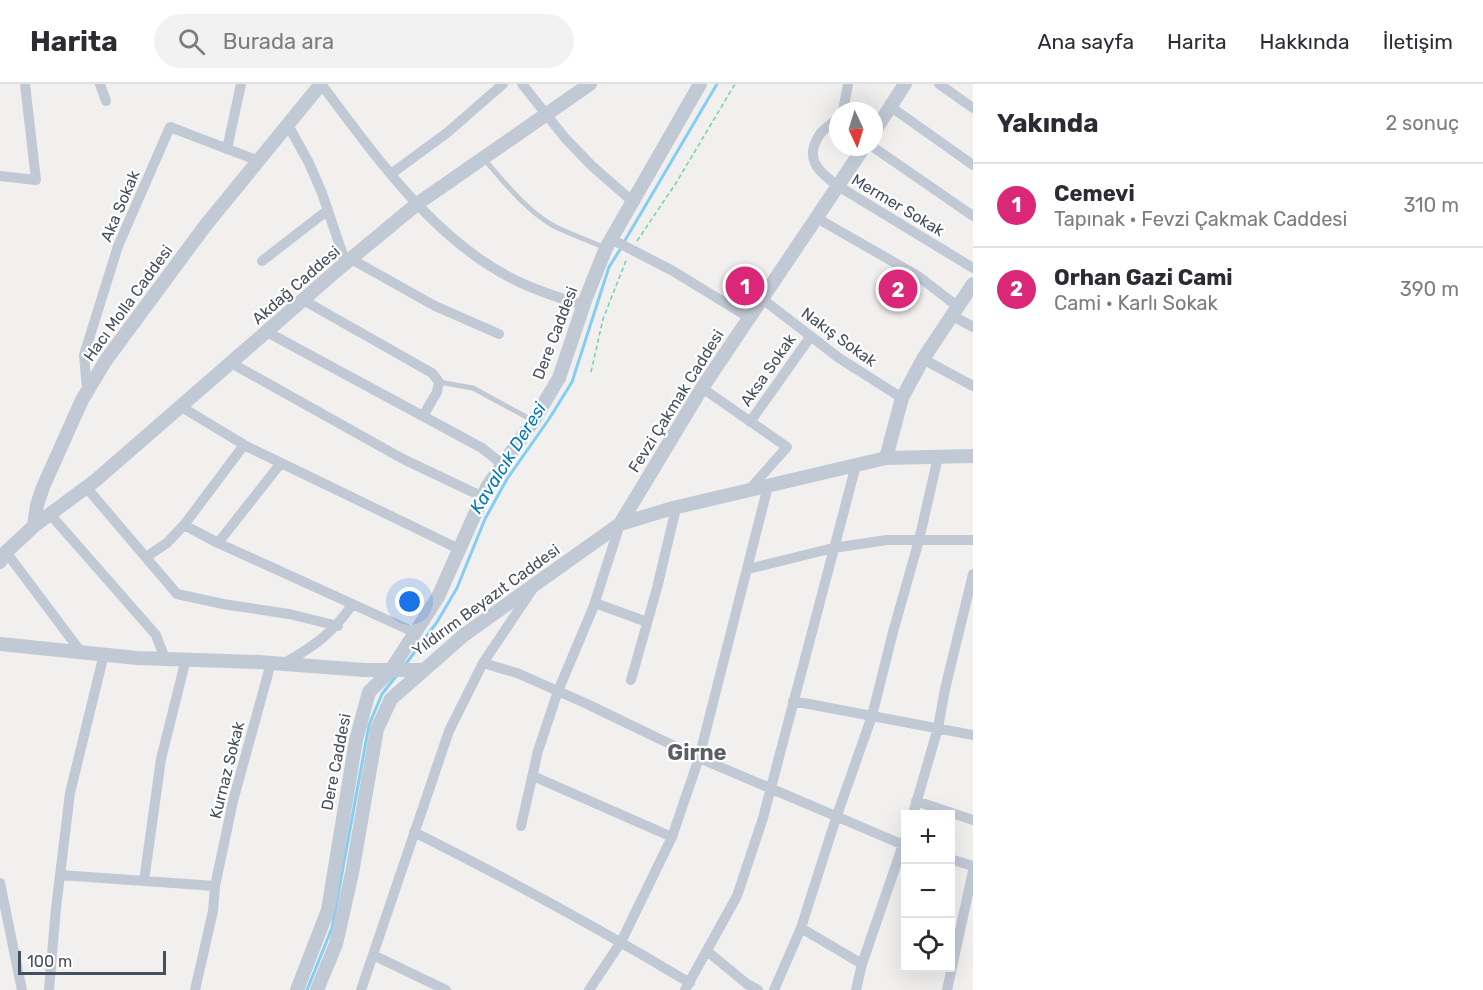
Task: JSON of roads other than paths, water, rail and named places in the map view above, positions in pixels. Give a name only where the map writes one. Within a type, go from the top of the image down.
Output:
[{"type":"street","points":[[0,176],[36,180],[25,84]]},
{"type":"street","points":[[100,84],[106,101]]},
{"type":"street","points":[[227,149],[241,84]]},
{"type":"street","points":[[321,84],[390,174],[417,204],[466,249],[514,280],[583,305]]},
{"type":"street","name":"Hacı Molla Caddesi","points":[[34,525],[43,487],[87,390],[106,360],[204,226],[321,84]]},
{"type":"street","points":[[390,174],[448,132],[503,84]]},
{"type":"street","points":[[522,84],[565,138],[592,166],[632,201]]},
{"type":"street","name":"Akdağ Caddesi","points":[[34,525],[86,486],[417,204],[590,84]]},
{"type":"street","name":"Dere Caddesi","points":[[297,990],[328,908],[356,740],[369,692],[391,670],[438,597],[483,497],[559,378],[583,305],[632,201],[700,84]]},
{"type":"street","points":[[845,102],[848,84]]},
{"type":"street","points":[[883,119],[905,84]]},
{"type":"street","points":[[939,84],[973,108]]},
{"type":"street","points":[[891,107],[973,165]]},
{"type":"street","points":[[288,125],[309,163],[348,261],[435,306],[499,334]]},
{"type":"street","name":"Mermer Sokak","points":[[829,126],[820,133],[813,152],[814,162],[821,173],[838,186],[973,268]]},
{"type":"street","name":"Aka Sokak","points":[[87,390],[84,355],[90,333],[118,246],[170,127],[258,160]]},
{"type":"street","points":[[883,154],[973,216]]},
{"type":"street","name":"Fevzi Çakmak Caddesi","points":[[620,524],[702,388],[858,156]]},
{"type":"street","points":[[262,261],[328,210]]},
{"type":"street","points":[[815,217],[918,276],[973,327]]},
{"type":"street","points":[[612,243],[635,249],[748,317]]},
{"type":"street","points":[[886,458],[902,398],[923,358],[973,284]]},
{"type":"street","name":"Nakış Sokak","points":[[761,298],[839,358],[902,398]]},
{"type":"street","points":[[303,300],[432,373],[439,382],[423,416]]},
{"type":"street","points":[[267,332],[482,448],[502,464]]},
{"type":"street","name":"Aksa Sokak","points":[[750,422],[811,336]]},
{"type":"street","points":[[923,358],[973,386]]},
{"type":"street","points":[[231,363],[404,459],[483,497]]},
{"type":"street","points":[[702,388],[787,447],[749,490]]},
{"type":"street","points":[[180,406],[244,445],[459,549]]},
{"type":"street","points":[[146,556],[167,543],[184,525],[244,445]]},
{"type":"street","name":"Yıldırım Beyazıt Caddesi","points":[[0,644],[165,659],[277,663],[364,670],[423,670],[464,635],[620,524],[676,508],[886,458],[973,456]]},
{"type":"street","points":[[774,990],[801,928],[872,716],[919,540],[938,457]]},
{"type":"street","points":[[218,543],[281,463]]},
{"type":"street","points":[[414,832],[491,870],[621,942],[687,986],[737,896],[771,789],[832,548],[856,465]]},
{"type":"street","points":[[86,486],[177,594],[289,614],[338,626]]},
{"type":"street","points":[[589,990],[621,942],[672,837],[699,758],[768,486]]},
{"type":"street","points":[[631,680],[676,508]]},
{"type":"street","points":[[49,513],[156,635],[165,659]]},
{"type":"street","points":[[521,826],[538,751],[558,691],[595,603],[620,524]]},
{"type":"street","points":[[34,525],[3,557],[81,652]]},
{"type":"street","points":[[184,525],[218,543],[416,633]]},
{"type":"street","points":[[748,569],[832,548],[887,540],[973,540]]},
{"type":"street","points":[[914,810],[938,728],[945,689],[973,574]]},
{"type":"street","points":[[361,990],[448,730],[483,663],[535,584]]},
{"type":"street","points":[[595,603],[647,622]]},
{"type":"street","points":[[277,663],[314,646],[338,626],[352,605]]},
{"type":"street","points":[[50,990],[70,793],[104,654]]},
{"type":"street","points":[[144,881],[161,759],[186,659]]},
{"type":"street","name":"Kurnaz Sokak","points":[[195,990],[213,911],[215,886],[233,801],[277,663]]},
{"type":"street","points":[[483,663],[517,673],[699,758],[836,818],[901,842]]},
{"type":"street","name":"Dere Caddesi","points":[[317,990],[336,944],[377,729],[391,699],[423,670]]},
{"type":"street","points":[[793,701],[973,735]]},
{"type":"street","points":[[533,776],[672,837]]},
{"type":"street","points":[[916,801],[973,820]]},
{"type":"street","points":[[856,990],[862,964],[901,855]]},
{"type":"street","points":[[955,861],[973,866]]},
{"type":"street","points":[[947,990],[968,917],[973,871]]},
{"type":"street","points":[[60,875],[215,886]]},
{"type":"street","points":[[0,883],[22,990]]},
{"type":"street","points":[[328,908],[343,913]]},
{"type":"street","points":[[801,928],[862,964]]},
{"type":"street","points":[[707,951],[747,984],[758,990]]},
{"type":"street","points":[[373,955],[446,990]]},
{"type":"lane","points":[[483,158],[532,211],[554,226],[612,243]]},
{"type":"lane","points":[[439,382],[473,388],[534,420]]},
{"type":"waterway","name":"Kavalcık Deresi","points":[[624,242],[717,84]]},
{"type":"waterway","name":"Kavalcık Deresi","points":[[405,665],[437,622],[457,588],[485,519],[507,479],[572,382],[609,267],[621,248]]},
{"type":"waterway","name":"Kavalcık Deresi","points":[[307,990],[332,928],[369,725],[382,694],[397,675]]},
{"type":"place","name":"Cemevi","points":[[745,286]]},
{"type":"place","name":"Orhan Gazi Cami","points":[[898,289]]},
{"type":"district","name":"Girne","points":[[697,752]]}]
